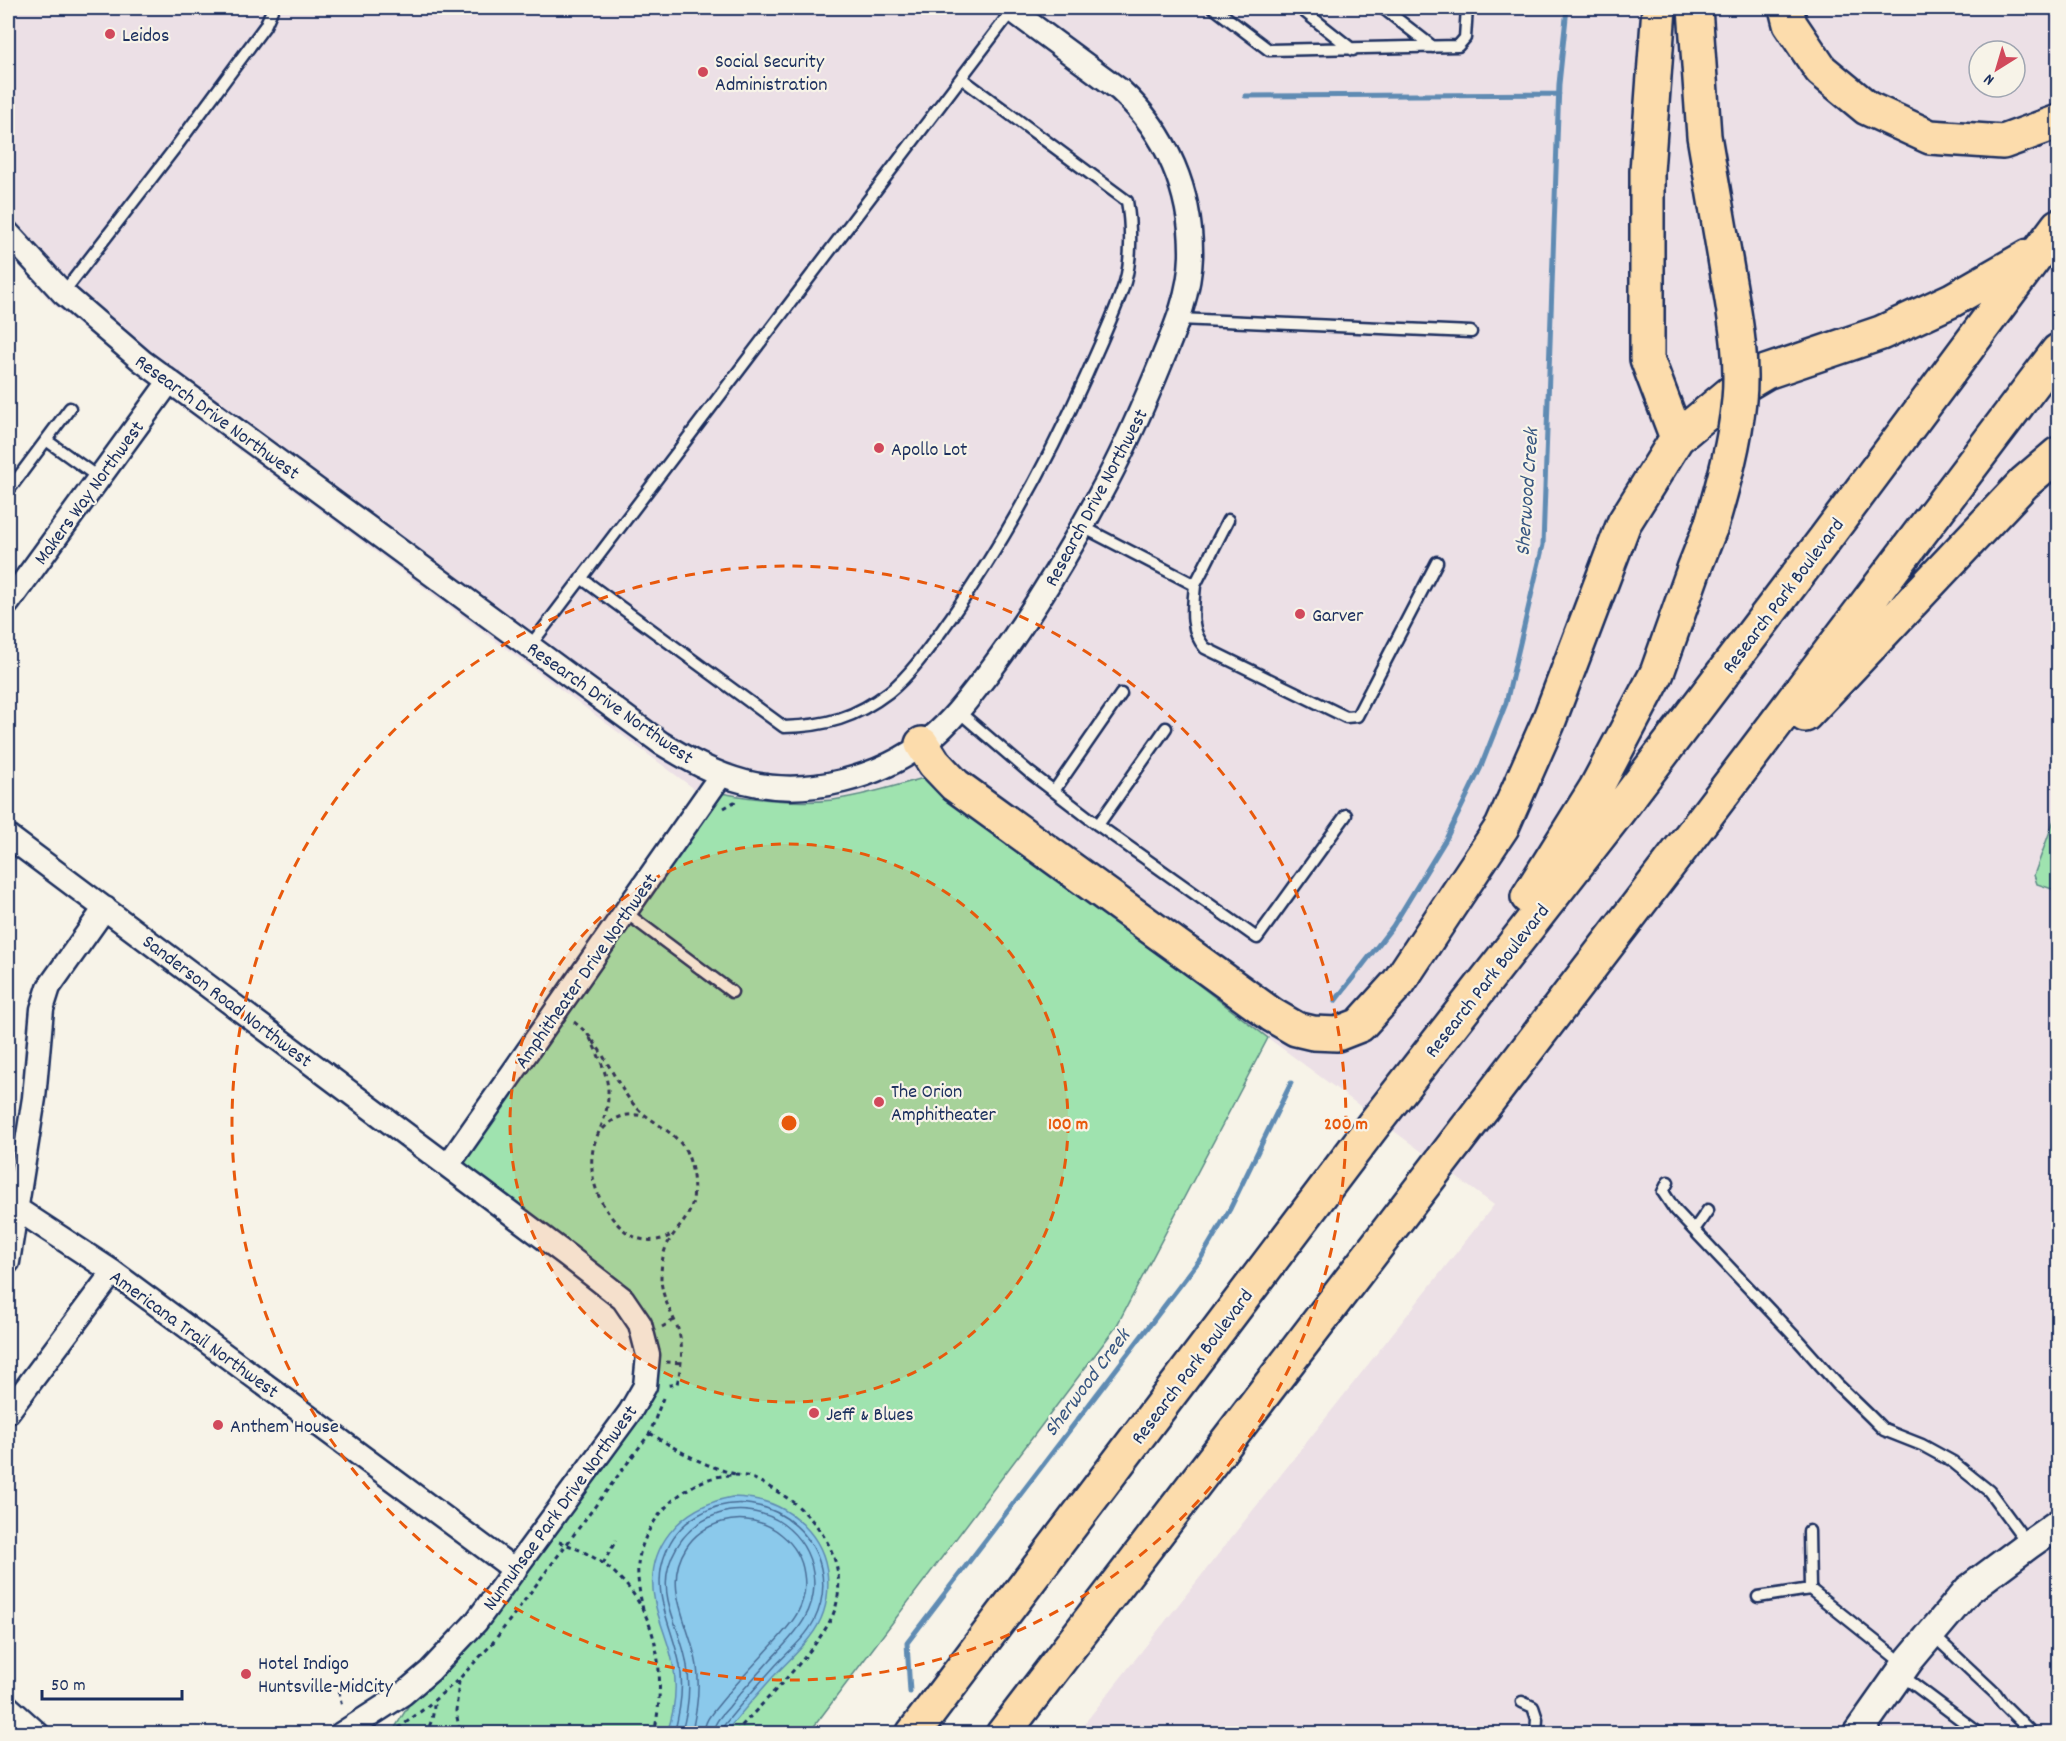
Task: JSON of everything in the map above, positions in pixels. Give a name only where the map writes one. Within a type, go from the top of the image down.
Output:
[{"type":"highway","points":[[1659,8],[1647,171],[1647,359],[1677,438]]},
{"type":"highway","points":[[1438,1043],[1602,777],[1657,673],[1711,526],[1729,463],[1739,399],[1738,338],[1704,135],[1695,8]]},
{"type":"highway","points":[[1786,8],[1790,24],[1821,70],[1867,108],[1930,137],[2003,142],[2058,122]]},
{"type":"highway","points":[[922,744],[934,763],[956,785],[1272,1015],[1296,1029],[1313,1033],[1336,1034],[1348,1031],[1360,1025],[1399,982],[1502,827],[1548,723],[1624,523],[1677,438],[1732,392],[1766,372],[1881,333],[1952,300],[2050,238]]},
{"type":"highway","name":"Research Park Boulevard","points":[[913,1734],[1360,1143],[1825,539],[2050,238]]},
{"type":"highway","points":[[1003,1734],[1683,846],[2058,351]]},
{"type":"highway","points":[[1683,846],[1950,560],[2024,483],[2058,454]]},
{"type":"street","name":"Research Drive Northwest","points":[[8,233],[63,293],[114,339],[169,382],[661,743],[687,759],[721,775],[760,785],[810,786],[860,776],[922,744],[958,711],[1018,633],[1083,527],[1125,446],[1179,319],[1189,278],[1190,219],[1178,172],[1146,117],[1126,95],[1012,8]]},
{"type":"street","name":"Makers Way Northwest","points":[[8,603],[169,382]]},
{"type":"street","name":"Amphitheater Drive Northwest","points":[[448,1165],[721,775]]},
{"type":"street","name":"Sanderson Road Northwest","points":[[8,836],[448,1165]]},
{"type":"street","points":[[8,1262],[34,1098],[42,1009],[49,987],[105,908]]},
{"type":"street","name":"Nunnuhsae Park Drive Northwest","points":[[341,1734],[404,1694],[430,1671],[476,1622],[630,1412],[645,1386],[648,1355],[640,1324],[622,1299],[448,1165]]},
{"type":"street","name":"Americana Trail Northwest","points":[[17,1209],[113,1272],[515,1570]]},
{"type":"street","points":[[8,1412],[113,1272]]},
{"type":"street","points":[[1857,1734],[1903,1669],[1968,1590],[2058,1524]]},
{"type":"street","points":[[8,1707],[38,1734]]},
{"type":"lane","points":[[63,293],[176,148],[265,26],[273,8]]},
{"type":"lane","points":[[530,646],[1012,8]]},
{"type":"lane","points":[[1214,8],[1269,50],[1458,46],[1465,38],[1467,8]]},
{"type":"lane","points":[[1300,8],[1353,50]]},
{"type":"lane","points":[[1383,8],[1433,48]]},
{"type":"lane","points":[[582,578],[784,727],[814,726],[854,714],[890,691],[925,654],[961,603],[1016,516],[1066,421],[1126,280],[1131,228],[1127,201],[961,78]]},
{"type":"lane","points":[[1179,319],[1471,332]]},
{"type":"lane","points":[[8,491],[70,408]]},
{"type":"lane","points":[[46,440],[99,478]]},
{"type":"lane","points":[[1228,520],[1195,585],[1192,615],[1197,639],[1205,648],[1346,717],[1357,716],[1437,562]]},
{"type":"lane","points":[[1083,527],[1195,585]]},
{"type":"lane","points":[[1054,791],[1121,694]]},
{"type":"lane","points":[[958,711],[1098,825],[1257,938],[1347,814]]},
{"type":"lane","points":[[1098,825],[1166,728]]},
{"type":"lane","points":[[626,912],[732,992]]},
{"type":"lane","points":[[1668,1182],[1663,1192],[1675,1210],[1796,1338],[1836,1384],[1884,1430],[1922,1445],[1953,1462],[1989,1491],[2028,1545]]},
{"type":"lane","points":[[1694,1230],[1708,1210]]},
{"type":"lane","points":[[1809,1531],[1810,1588],[1980,1734]]},
{"type":"lane","points":[[1758,1597],[1810,1588]]},
{"type":"lane","points":[[1932,1634],[1996,1694],[2033,1734]]},
{"type":"lane","points":[[1522,1702],[1533,1707],[1537,1719],[1536,1734]]},
{"type":"path","points":[[716,813],[734,802],[745,804]]},
{"type":"path","points":[[391,1734],[459,1679],[490,1646],[650,1433],[662,1405],[665,1384],[677,1384],[683,1363],[678,1329],[664,1299],[661,1278],[666,1248],[685,1223],[692,1202],[691,1165],[679,1141],[668,1130],[640,1111],[624,1091],[600,1048],[568,1017]]},
{"type":"path","points":[[585,1031],[597,1053],[607,1084],[607,1113],[594,1147],[593,1172],[598,1196],[604,1208],[627,1232],[643,1240],[660,1240],[678,1231]]},
{"type":"path","points":[[600,1131],[617,1118],[640,1115],[655,1117]]},
{"type":"path","points":[[658,1329],[674,1320]]},
{"type":"path","points":[[664,1354],[664,1362],[683,1363]]},
{"type":"path","points":[[650,1433],[698,1461],[722,1471],[747,1476],[782,1494],[818,1527],[837,1566],[839,1583],[836,1606],[830,1622],[816,1643],[734,1734]]},
{"type":"path","points":[[643,1610],[638,1565],[642,1545],[666,1507],[682,1492],[697,1483],[720,1476],[747,1476]]},
{"type":"path","points":[[538,1538],[567,1545],[603,1564],[620,1579],[643,1610],[658,1651],[661,1676],[660,1707],[654,1734]]},
{"type":"path","points":[[603,1564],[616,1540]]},
{"type":"path","points":[[459,1679],[456,1711],[460,1734]]},
{"type":"path","points":[[425,1734],[434,1713],[434,1701]]},
{"type":"shaded area","points":[[8,8],[2058,8],[2058,1733],[1077,1733],[1494,1205],[1268,1038],[928,777],[834,800],[794,802],[756,800],[722,793],[712,802],[146,381],[53,304],[8,253]]},
{"type":"green space","points":[[928,777],[1268,1038],[1116,1327],[809,1733],[391,1734],[430,1671],[644,1386],[640,1324],[448,1165],[721,793],[777,801],[833,800]]},
{"type":"green space","points":[[2058,809],[2058,891],[2037,884],[2034,875]]},
{"type":"water","points":[[732,1497],[765,1501],[775,1505],[793,1516],[809,1531],[817,1543],[827,1569],[827,1598],[818,1625],[806,1642],[725,1733],[667,1733],[674,1702],[675,1678],[673,1661],[655,1603],[653,1583],[655,1565],[660,1548],[682,1520],[713,1502]]},
{"type":"waterway","name":"Sherwood Creek","points":[[1335,1001],[1393,926],[1446,839],[1480,769],[1506,703],[1543,545],[1559,84],[1567,8]]},
{"type":"waterway","points":[[1245,96],[1559,94]]},
{"type":"waterway","name":"Sherwood Creek","points":[[910,1692],[907,1643],[1201,1258],[1230,1209],[1291,1083]]},
{"type":"place","name":"Leidos","points":[[110,34]]},
{"type":"place","name":"Social Security Administration","points":[[703,72]]},
{"type":"place","name":"Apollo Lot","points":[[879,448]]},
{"type":"place","name":"Garver","points":[[1300,614]]},
{"type":"place","name":"The Orion Amphitheater","points":[[879,1102]]},
{"type":"place","name":"Jeff & Blues","points":[[814,1413]]},
{"type":"place","name":"Anthem House","points":[[218,1425]]},
{"type":"place","name":"Hotel Indigo Huntsville-MidCity","points":[[246,1674]]}]
